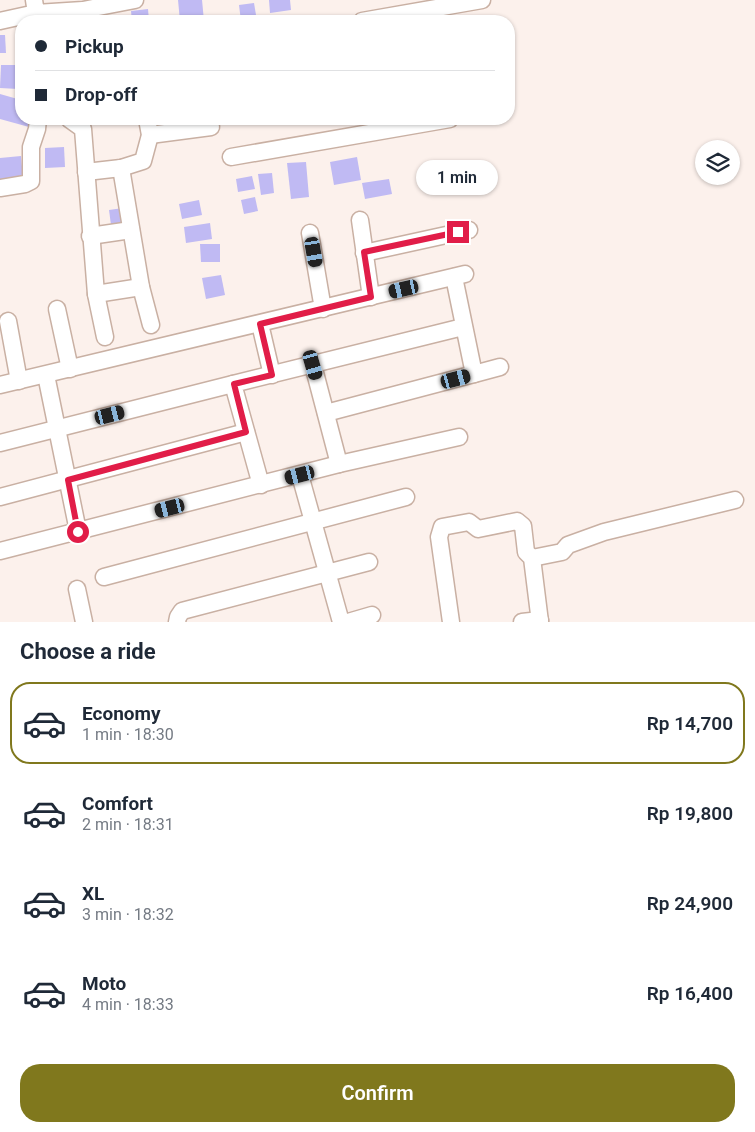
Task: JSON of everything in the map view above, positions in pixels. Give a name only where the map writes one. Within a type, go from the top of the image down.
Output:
[{"type":"street","points":[[22,15],[36,11],[82,10],[135,0]]},
{"type":"street","points":[[440,15],[482,0]]},
{"type":"street","points":[[0,21],[15,17]]},
{"type":"street","points":[[0,188],[26,184],[31,181],[31,148],[37,125]]},
{"type":"street","points":[[77,125],[83,129],[96,294],[105,337]]},
{"type":"street","points":[[231,157],[415,125]]},
{"type":"street","points":[[86,172],[121,168],[143,161],[149,127],[212,127]]},
{"type":"street","points":[[121,168],[141,287],[151,325]]},
{"type":"street","points":[[360,220],[371,297]]},
{"type":"street","points":[[90,236],[132,230]]},
{"type":"street","points":[[364,252],[470,230]]},
{"type":"street","points":[[310,233],[323,309]]},
{"type":"street","points":[[0,385],[459,276],[463,327],[474,374]]},
{"type":"street","points":[[96,294],[141,287]]},
{"type":"street","points":[[57,309],[70,369]]},
{"type":"street","points":[[8,321],[19,381]]},
{"type":"street","points":[[260,324],[272,375]]},
{"type":"street","points":[[0,442],[463,327]]},
{"type":"street","points":[[313,365],[339,464]]},
{"type":"street","points":[[326,413],[500,368]]},
{"type":"street","points":[[46,375],[78,532]]},
{"type":"street","points":[[234,384],[262,485]]},
{"type":"street","points":[[0,497],[246,432]]},
{"type":"street","points":[[0,551],[339,464],[459,437]]},
{"type":"street","points":[[300,475],[342,622]]},
{"type":"street","points":[[104,577],[406,496]]},
{"type":"street","points":[[532,558],[562,552],[568,545],[604,532],[735,500]]},
{"type":"street","points":[[450,622],[439,537],[442,527],[469,522],[476,529],[520,522],[523,526],[526,552],[532,558],[540,621],[522,622]]},
{"type":"street","points":[[178,622],[178,616],[182,611],[369,562]]},
{"type":"street","points":[[77,589],[84,622]]},
{"type":"street","points":[[348,622],[372,615]]},
{"type":"building","points":[[178,0],[202,0],[203,15],[179,15]]},
{"type":"building","points":[[269,0],[290,0],[291,10],[270,13]]},
{"type":"building","points":[[254,3],[256,15],[240,15],[239,5]]},
{"type":"building","points":[[148,9],[148,15],[131,15],[131,11]]},
{"type":"building","points":[[0,35],[5,35],[6,53],[0,53]]},
{"type":"building","points":[[1,65],[15,65],[15,89],[0,88]]},
{"type":"building","points":[[0,94],[15,98],[15,123],[0,119]]},
{"type":"building","points":[[64,147],[65,167],[45,168],[45,148]]},
{"type":"building","points":[[21,156],[23,178],[0,181],[0,158]]},
{"type":"building","points":[[357,157],[361,180],[334,185],[330,162]]},
{"type":"building","points":[[306,162],[309,197],[291,199],[287,163]]},
{"type":"building","points":[[272,173],[274,193],[261,195],[258,174]]},
{"type":"building","points":[[252,176],[255,189],[238,192],[236,179]]},
{"type":"building","points":[[389,179],[392,194],[365,199],[362,183]]},
{"type":"building","points":[[255,197],[258,211],[244,214],[241,200]]},
{"type":"building","points":[[199,200],[202,215],[182,219],[179,204]]},
{"type":"building","points":[[123,208],[124,223],[111,225],[109,210]]},
{"type":"building","points":[[210,223],[212,239],[186,243],[184,227]]},
{"type":"building","points":[[200,244],[220,244],[220,262],[201,262]]},
{"type":"building","points":[[221,275],[225,295],[206,299],[202,278]]},
{"type":"route","points":[[78,532],[68,480],[246,432],[234,384],[272,375],[260,324],[371,297],[364,252],[458,232]]}]
